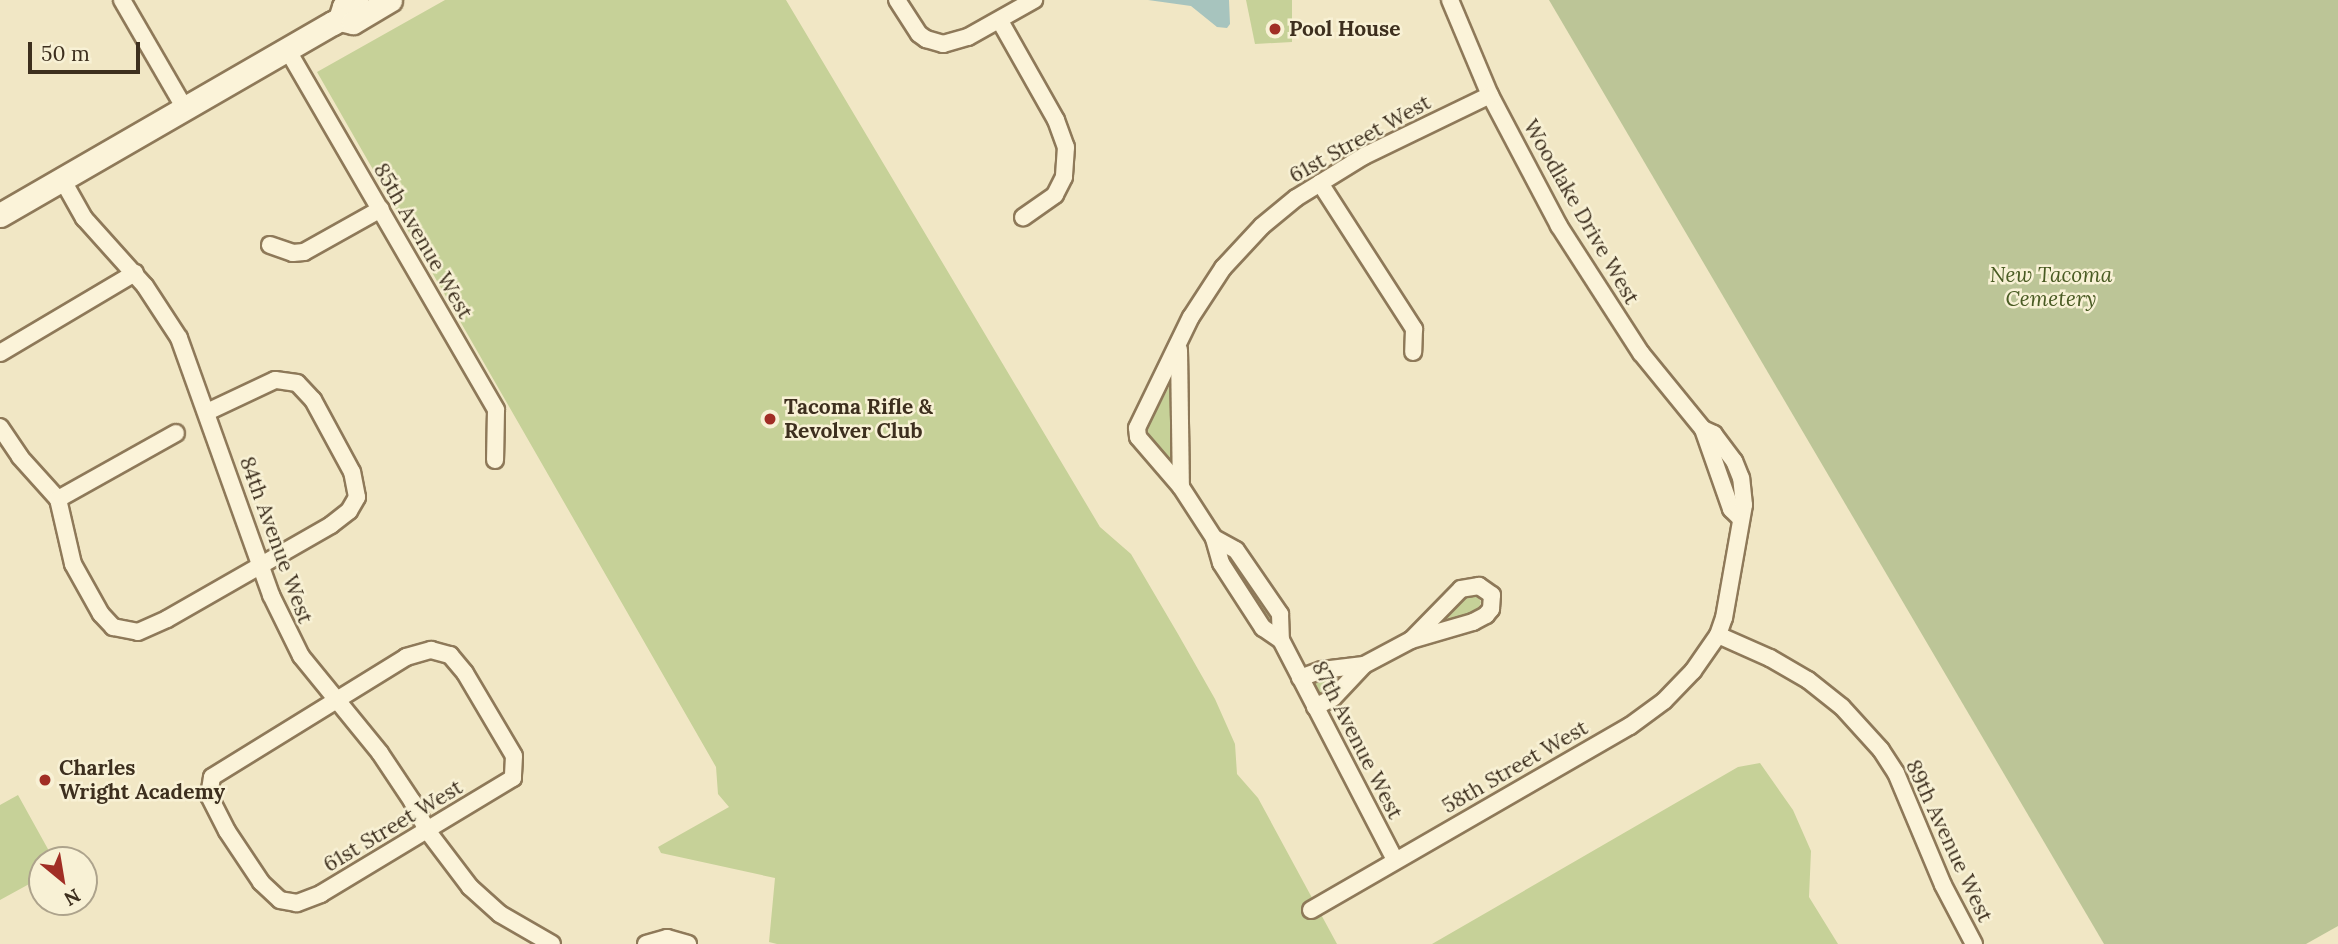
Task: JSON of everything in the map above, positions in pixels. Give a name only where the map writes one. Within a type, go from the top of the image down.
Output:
[{"type":"street","points":[[122,0],[184,107]]},
{"type":"street","points":[[0,215],[340,19],[344,7],[356,0]]},
{"type":"street","points":[[340,19],[353,22],[390,0]]},
{"type":"street","points":[[897,0],[919,34],[935,43],[952,43],[1000,21],[1034,0]]},
{"type":"street","name":"Woodlake Drive West","points":[[1450,0],[1490,94],[1532,177],[1588,273],[1641,352],[1703,429],[1714,434],[1734,461],[1744,495],[1732,584],[1718,635]]},
{"type":"street","points":[[1000,21],[1056,120],[1066,147],[1064,177],[1055,195],[1023,217]]},
{"type":"street","name":"85th Avenue West","points":[[287,49],[496,410],[495,460]]},
{"type":"street","name":"61st Street West","points":[[1167,370],[1191,317],[1239,248],[1281,210],[1364,156],[1490,94]]},
{"type":"street","name":"84th Avenue West","points":[[62,179],[99,238],[135,273],[156,300],[178,338],[292,642],[380,753],[412,801],[426,829],[485,903],[552,944]]},
{"type":"street","points":[[1321,183],[1414,330],[1413,352]]},
{"type":"street","points":[[270,245],[293,253],[304,252],[381,209]]},
{"type":"street","points":[[0,353],[135,273]]},
{"type":"street","points":[[1179,343],[1181,487]]},
{"type":"street","name":"87th Avenue West","points":[[1167,370],[1137,428],[1138,438],[1181,487],[1214,538],[1221,563],[1263,628],[1281,639]]},
{"type":"street","points":[[0,427],[20,457],[58,499],[76,569],[101,614],[113,627],[131,632],[146,629],[337,521],[352,507],[358,493],[352,472],[319,410],[307,393],[293,381],[268,383],[207,412]]},
{"type":"street","points":[[58,499],[176,433]]},
{"type":"street","name":"87th Avenue West","points":[[1214,538],[1236,550],[1258,578],[1280,614],[1281,639],[1395,860]]},
{"type":"street","points":[[1315,707],[1333,698],[1364,665],[1411,640],[1473,622],[1491,609],[1492,595],[1479,586],[1470,585],[1461,589],[1411,640]]},
{"type":"street","name":"58th Street West","points":[[1311,910],[1648,714],[1693,671],[1718,635]]},
{"type":"street","name":"89th Avenue West","points":[[1718,635],[1770,658],[1808,680],[1842,707],[1881,750],[1896,773],[1943,886],[1974,944]]},
{"type":"street","name":"61st Street West","points":[[423,651],[450,655],[465,673],[514,756],[514,776],[502,787],[426,829],[321,894],[298,903],[290,903],[272,894],[227,831],[212,803],[210,784],[219,770],[337,700],[406,657],[423,651]]},
{"type":"street","points":[[1300,678],[1322,670],[1364,665]]},
{"type":"street","points":[[646,944],[667,938],[688,944]]},
{"type":"green space","name":"Tacoma Rifle & Revolver Club","points":[[445,0],[786,0],[1100,527],[1131,554],[1178,634],[1215,699],[1235,744],[1237,774],[1258,798],[1337,944],[777,944],[769,942],[775,878],[661,853],[658,847],[729,807],[718,794],[716,767],[317,72]]},
{"type":"green space","points":[[1246,0],[1292,0],[1292,42],[1255,44]]},
{"type":"green space","name":"New Tacoma Cemetery","points":[[1549,0],[2338,0],[2338,926],[2306,944],[2104,944]]},
{"type":"green space","points":[[1170,385],[1173,455],[1170,459],[1150,438],[1147,428]]},
{"type":"green space","points":[[1231,555],[1275,618],[1275,623],[1266,620],[1232,567]]},
{"type":"green space","points":[[1472,594],[1476,594],[1481,602],[1478,610],[1434,630],[1431,625]]},
{"type":"green space","points":[[1350,670],[1334,688],[1320,697],[1310,680]]},
{"type":"green space","points":[[1760,763],[1793,810],[1811,851],[1809,897],[1838,944],[1432,944],[1738,767]]},
{"type":"green space","points":[[18,795],[46,846],[28,846],[28,885],[0,900],[0,805]]},
{"type":"water","points":[[1148,0],[1229,0],[1230,24],[1227,28],[1217,27],[1191,6]]},
{"type":"place","name":"Pool House","points":[[1275,29]]},
{"type":"place","name":"Tacoma Rifle & Revolver Club","points":[[770,419]]},
{"type":"place","name":"Charles Wright Academy","points":[[45,780]]}]
